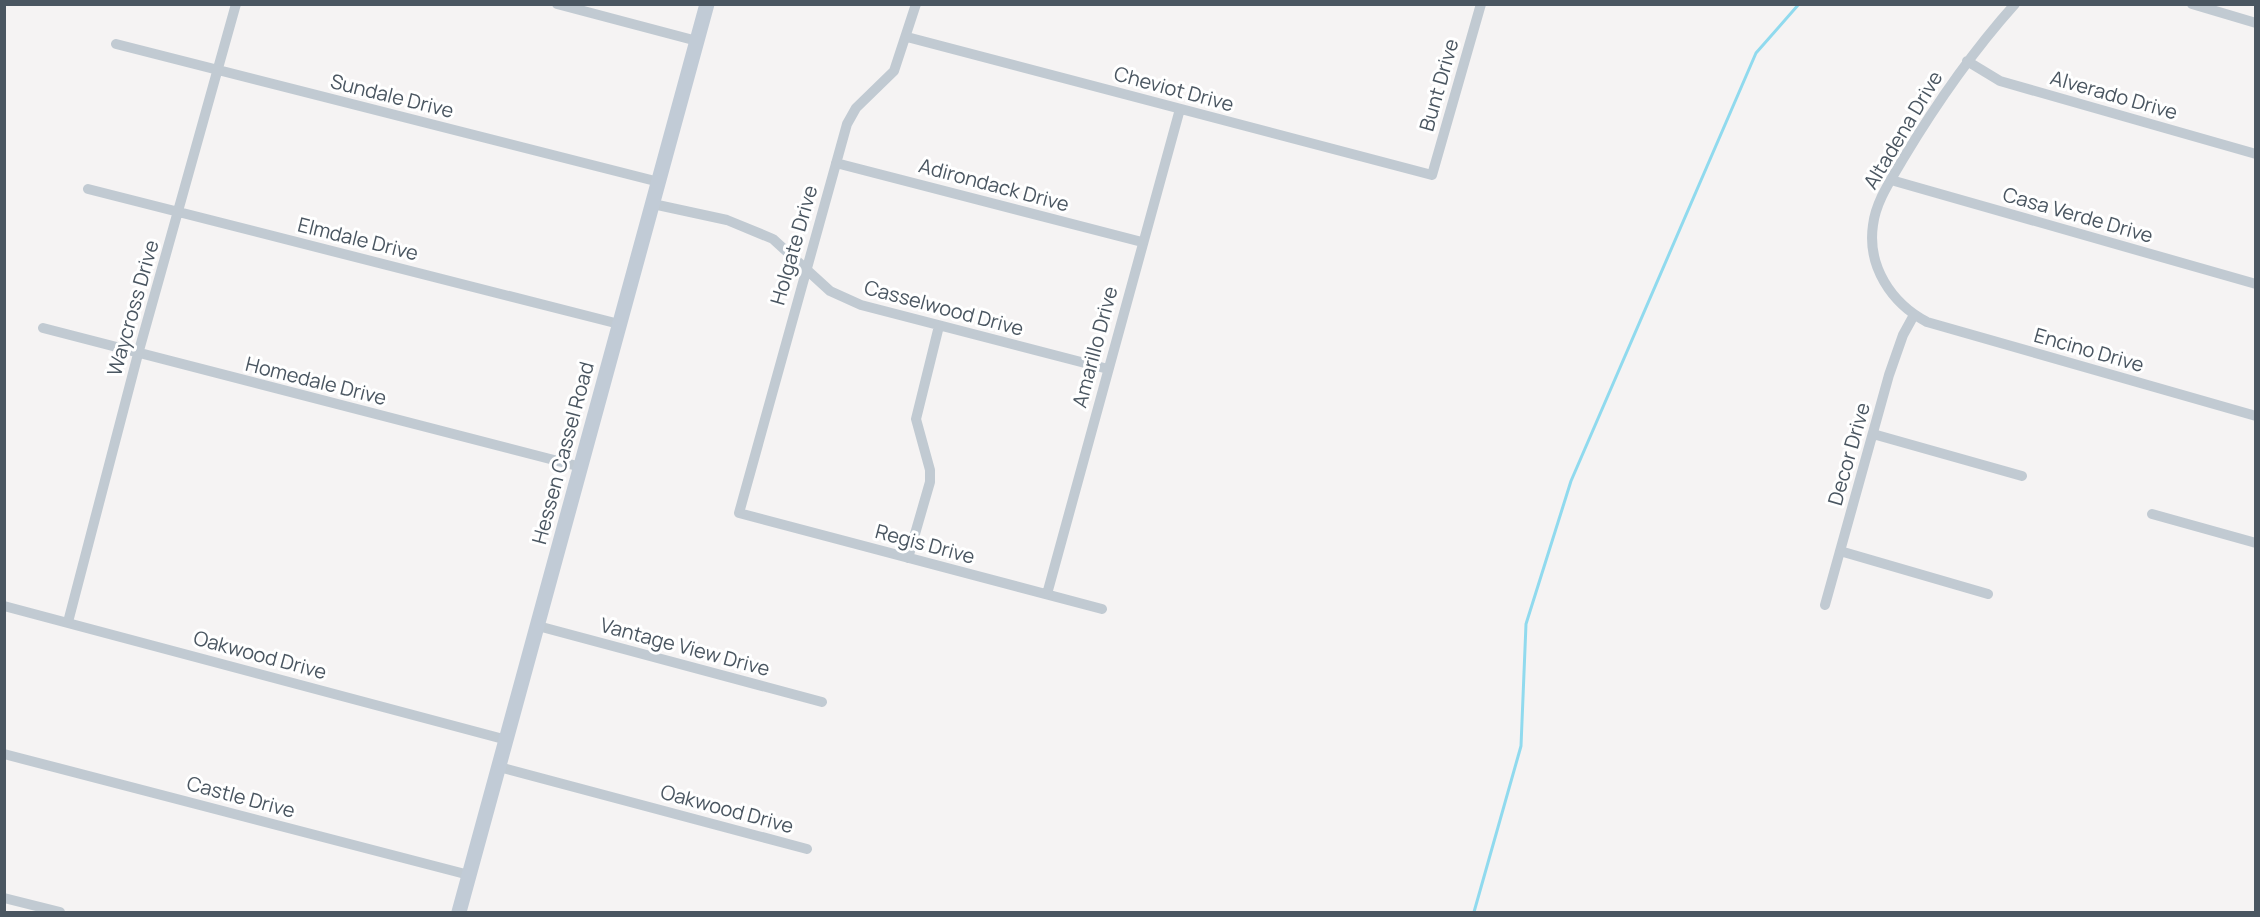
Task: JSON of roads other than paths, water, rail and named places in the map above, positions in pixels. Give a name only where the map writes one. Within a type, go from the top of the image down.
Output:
[{"type":"main road","name":"Hessen Cassel Road","points":[[459,912],[708,4]]},
{"type":"street","name":"Waycross Drive","points":[[68,622],[138,354],[236,4]]},
{"type":"street","points":[[557,4],[698,40]]},
{"type":"street","name":"Holgate Drive","points":[[739,513],[847,124],[856,108],[894,71],[916,4]]},
{"type":"street","name":"Bunt Drive","points":[[1432,175],[1481,4]]},
{"type":"street","name":"Altadena Drive","points":[[1914,315],[1884,283],[1874,260],[1872,240],[1874,218],[1891,180],[1926,121],[1967,61],[2015,4]]},
{"type":"street","points":[[2192,4],[2256,23]]},
{"type":"street","name":"Cheviot Drive","points":[[907,37],[1432,175]]},
{"type":"street","name":"Sundale Drive","points":[[116,44],[659,182]]},
{"type":"street","name":"Alverado Drive","points":[[1967,61],[2001,81],[2256,154]]},
{"type":"street","name":"Amarillo Drive","points":[[1047,594],[1180,109]]},
{"type":"street","name":"Adirondack Drive","points":[[836,163],[1142,242]]},
{"type":"street","name":"Casa Verde Drive","points":[[1891,180],[2256,284]]},
{"type":"street","name":"Elmdale Drive","points":[[88,189],[179,214],[619,324]]},
{"type":"street","name":"Casselwood Drive","points":[[653,204],[727,220],[773,239],[830,291],[848,300],[1108,369]]},
{"type":"street","name":"Encino Drive","points":[[1914,315],[1927,322],[2256,416]]},
{"type":"street","name":"Decor Drive","points":[[1825,605],[1898,348],[1914,315]]},
{"type":"street","points":[[908,558],[930,482],[930,470],[916,419],[939,326]]},
{"type":"street","name":"Homedale Drive","points":[[43,328],[581,467]]},
{"type":"street","points":[[1873,434],[2022,476]]},
{"type":"street","name":"Regis Drive","points":[[739,513],[1102,609]]},
{"type":"street","points":[[2152,514],[2256,543]]},
{"type":"street","points":[[1840,551],[1988,594]]},
{"type":"street","name":"Oakwood Drive","points":[[4,606],[507,740]]},
{"type":"street","name":"Vantage View Drive","points":[[538,626],[822,702]]},
{"type":"street","name":"Castle Drive","points":[[4,754],[469,875]]},
{"type":"street","name":"Oakwood Drive","points":[[499,767],[807,849]]},
{"type":"street","points":[[4,898],[60,912]]},
{"type":"waterway","points":[[1474,912],[1521,746],[1526,624],[1571,481],[1756,53],[1799,4]]}]
